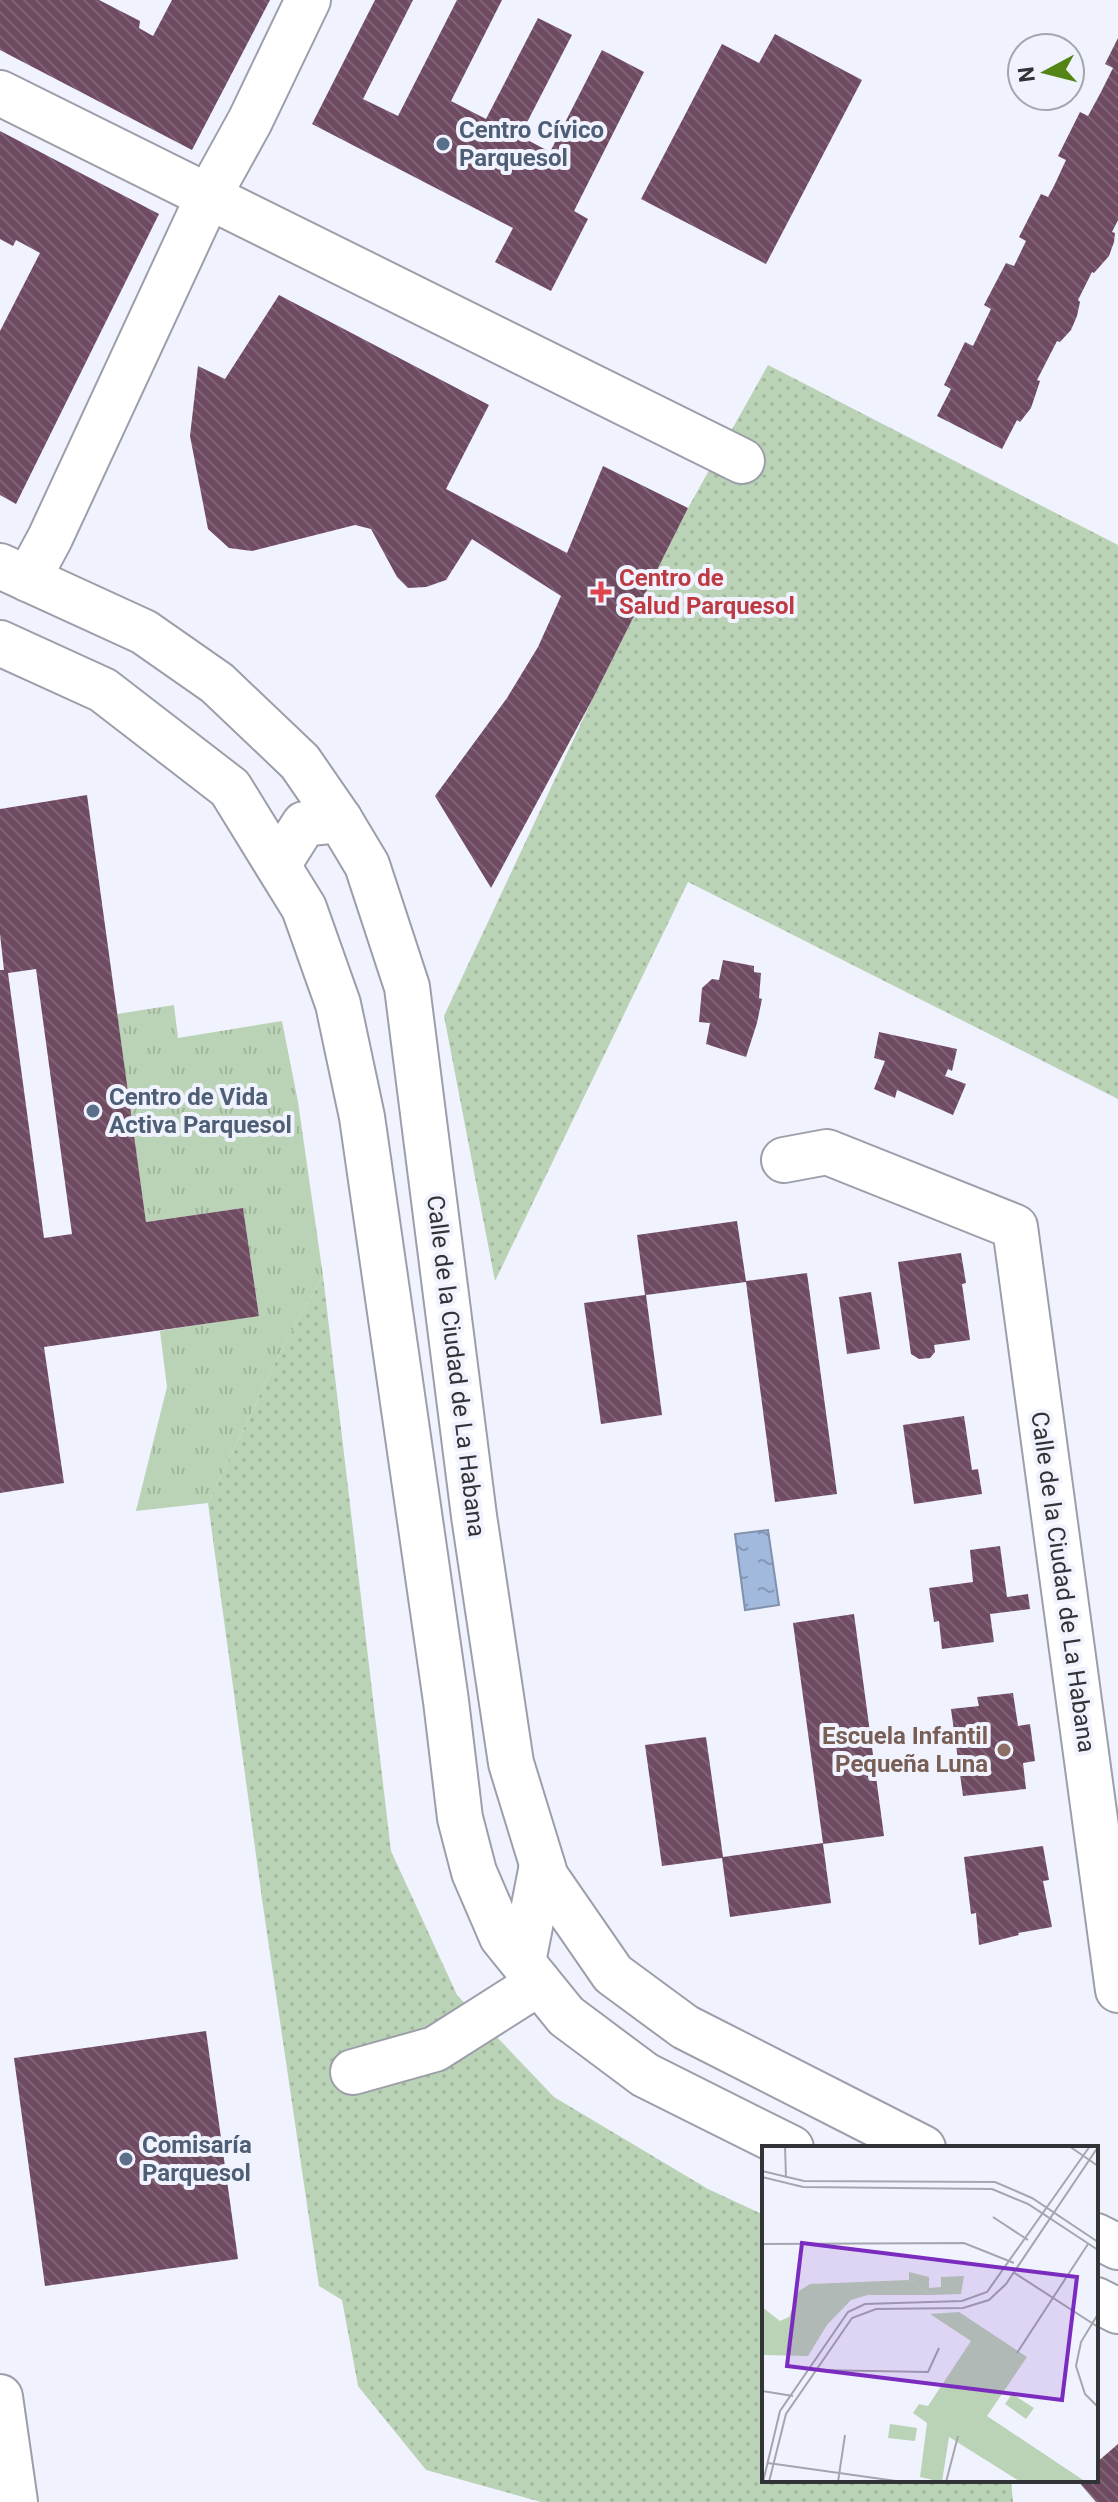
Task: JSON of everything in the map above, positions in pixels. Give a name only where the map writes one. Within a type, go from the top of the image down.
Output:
[{"type":"street","points":[[14,573],[50,538],[208,197],[250,121],[308,0]]},
{"type":"street","points":[[0,93],[742,461]]},
{"type":"street","name":"Calle de la Ciudad de La Habana","points":[[14,573],[144,632],[217,683],[300,762],[367,865],[407,987],[474,1516],[511,1763],[546,1877],[613,1974],[685,2027],[919,2146]]},
{"type":"street","points":[[0,643],[103,690],[230,788],[304,908],[338,1004],[362,1117],[460,1818],[477,1880],[502,1937],[543,1987],[645,2075],[787,2146]]},
{"type":"street","points":[[278,865],[304,824],[340,820]]},
{"type":"street","name":"Calle de la Ciudad de La Habana","points":[[784,1160],[827,1152],[1015,1227],[1118,1990]]},
{"type":"street","points":[[542,1865],[543,1987]]},
{"type":"street","points":[[353,2072],[435,2049],[543,1987],[645,1998]]},
{"type":"street","points":[[1098,2237],[1118,2247]]},
{"type":"street","points":[[1098,2301],[1118,2311]]},
{"type":"street","points":[[0,2397],[15,2502]]},
{"type":"green space","points":[[768,365],[1118,545],[1118,1099],[688,882],[495,1281],[444,1016],[592,700],[688,508]]},
{"type":"green space","points":[[174,1005],[178,1038],[282,1021],[298,1102],[323,1276],[281,1351],[208,1503],[136,1511],[167,1387],[160,1331],[259,1315],[243,1208],[146,1222],[117,1014]]},
{"type":"green space","points":[[323,1276],[391,1851],[457,1995],[554,2097],[708,2189],[762,2214],[762,2482],[1011,2482],[1013,2502],[541,2502],[426,2470],[358,2386],[342,2300],[319,2286],[208,1503],[281,1351]]},
{"type":"water","points":[[768,1530],[779,1605],[745,1610],[735,1534]]},
{"type":"building","points":[[0,0],[99,0],[140,21],[139,28],[153,36],[172,0],[270,0],[192,150],[0,50]]},
{"type":"building","name":"Centro Cívico Parquesol","points":[[375,0],[413,0],[363,99],[398,116],[457,0],[502,0],[451,101],[486,119],[538,18],[572,35],[520,136],[550,152],[602,50],[644,72],[574,211],[588,219],[551,291],[495,262],[513,228],[312,124]]},
{"type":"building","points":[[775,34],[862,80],[766,264],[641,199],[722,44],[759,63]]},
{"type":"building","points":[[1118,38],[1118,220],[1112,232],[1115,233],[1114,242],[1109,256],[1092,272],[1078,300],[1077,316],[1071,330],[1060,342],[1057,341],[1037,380],[1040,381],[1031,408],[1020,422],[1017,420],[1002,449],[937,416],[951,389],[944,385],[965,342],[973,346],[991,309],[984,305],[1006,263],[1014,266],[1026,241],[1019,237],[1041,194],[1048,197],[1054,186],[1066,160],[1058,156],[1080,112],[1088,116],[1113,68],[1105,64]]},
{"type":"building","points":[[0,131],[159,214],[16,504],[0,495],[0,331],[40,253],[16,240],[13,246],[0,239]]},
{"type":"building","name":"Centro de Salud Parquesol","points":[[279,295],[489,405],[446,489],[567,553],[603,466],[688,508],[592,700],[491,888],[435,796],[507,698],[538,647],[561,596],[472,539],[446,580],[426,587],[408,588],[397,577],[371,529],[355,525],[252,551],[229,548],[208,529],[190,436],[198,366],[225,379]]},
{"type":"building","name":"Centro de Vida Activa Parquesol","points":[[87,795],[146,1222],[243,1208],[259,1316],[44,1347],[64,1483],[0,1493],[0,970],[4,970],[0,934],[0,809]],"holes":[[[36,969],[72,1234],[44,1238],[8,973]]]},
{"type":"building","points":[[723,960],[754,966],[754,972],[761,973],[759,998],[762,999],[746,1057],[706,1044],[710,1023],[699,1022],[702,988],[712,979],[719,980]]},
{"type":"building","points":[[879,1032],[957,1049],[952,1071],[948,1069],[945,1076],[966,1084],[953,1115],[897,1090],[895,1098],[874,1089],[885,1061],[874,1058]]},
{"type":"building","points":[[737,1221],[746,1281],[807,1273],[837,1494],[775,1502],[746,1282],[646,1295],[662,1415],[601,1424],[584,1303],[645,1295],[637,1235]]},
{"type":"building","points":[[961,1253],[970,1340],[934,1345],[935,1352],[930,1358],[919,1359],[911,1354],[898,1262]]},
{"type":"building","points":[[871,1292],[880,1349],[847,1354],[839,1297]]},
{"type":"building","points":[[964,1416],[972,1470],[978,1469],[982,1494],[914,1504],[903,1425]]},
{"type":"building","points":[[1000,1546],[1007,1597],[1028,1594],[1030,1609],[990,1614],[994,1642],[942,1649],[939,1621],[934,1622],[929,1588],[973,1582],[970,1550]]},
{"type":"building","points":[[854,1614],[884,1836],[823,1844],[831,1903],[730,1917],[722,1858],[662,1866],[645,1745],[706,1737],[723,1857],[823,1843],[793,1623]]},
{"type":"building","points":[[1013,1693],[1018,1726],[1030,1724],[1035,1761],[1023,1763],[1026,1789],[963,1796],[951,1709],[979,1706],[977,1697]]},
{"type":"building","points":[[1043,1846],[1049,1880],[1043,1881],[1052,1927],[979,1945],[976,1913],[971,1914],[964,1857]]},
{"type":"building","name":"Comisaría Parquesol","points":[[206,2031],[238,2259],[45,2286],[14,2058]]},
{"type":"building","points":[[1118,2444],[1118,2502],[1096,2502],[1079,2482],[1098,2482],[1098,2461]]},
{"type":"place","name":"Centro Cívico Parquesol","points":[[443,144]]},
{"type":"place","name":"Centro de Salud Parquesol","points":[[601,592]]},
{"type":"place","name":"Centro de Vida Activa Parquesol","points":[[93,1111]]},
{"type":"place","name":"Escuela Infantil Pequeña Luna","points":[[1004,1750]]},
{"type":"place","name":"Comisaría Parquesol","points":[[126,2159]]}]
